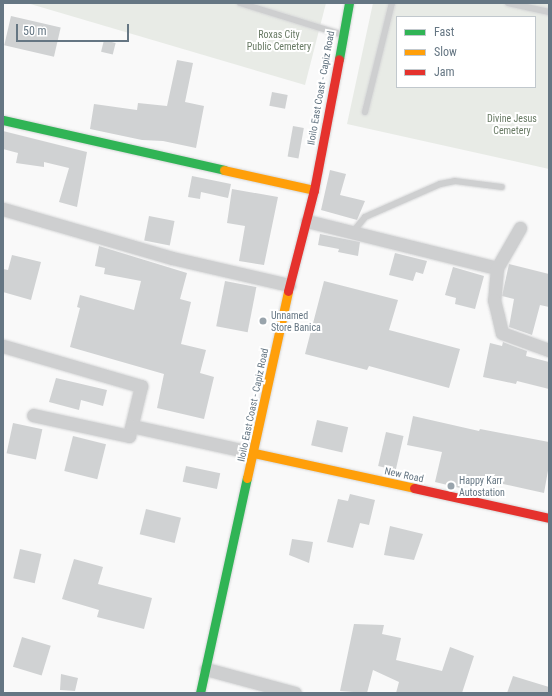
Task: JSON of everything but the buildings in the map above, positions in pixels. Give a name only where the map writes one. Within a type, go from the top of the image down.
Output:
[{"type":"main road","name":"Iloilo East Coast - Capiz Road","points":[[200,693],[254,453],[289,286],[314,190],[341,35],[349,3]]},
{"type":"main road","points":[[3,120],[314,190]]},
{"type":"main road","name":"New Road","points":[[254,453],[549,518]]},
{"type":"street","points":[[3,209],[172,258],[289,286]]},
{"type":"street","points":[[306,221],[497,268]]},
{"type":"street","points":[[520,228],[497,268],[494,300],[502,333],[549,350]]},
{"type":"street","points":[[3,346],[141,386],[129,436],[33,415]]},
{"type":"street","points":[[132,426],[254,453]]},
{"type":"street","points":[[206,669],[295,693]]},
{"type":"lane","points":[[240,3],[341,35]]},
{"type":"lane","points":[[365,112],[392,3]]},
{"type":"lane","points":[[508,3],[549,12]]},
{"type":"lane","points":[[353,232],[365,217],[440,184],[455,181],[502,187]]},
{"type":"green space","name":"Roxas City Public Cemetery","points":[[27,3],[326,3],[305,85]]},
{"type":"green space","name":"Divine Jesus Cemetery","points":[[373,3],[549,3],[549,169],[347,124]]},
{"type":"traffic: fast","points":[[339,59],[349,3]]},
{"type":"traffic: fast","points":[[3,120],[224,170]]},
{"type":"traffic: fast","points":[[200,693],[247,478]]},
{"type":"traffic: slow","points":[[224,170],[314,190]]},
{"type":"traffic: slow","points":[[247,478],[288,291]]},
{"type":"traffic: slow","points":[[254,453],[414,488]]},
{"type":"traffic: jam","points":[[288,291],[314,190],[339,59]]},
{"type":"traffic: jam","points":[[414,488],[549,518]]},
{"type":"place","name":"Unnamed Store Banica","points":[[263,321]]},
{"type":"place","name":"Happy Karr Autostation","points":[[451,486]]}]
